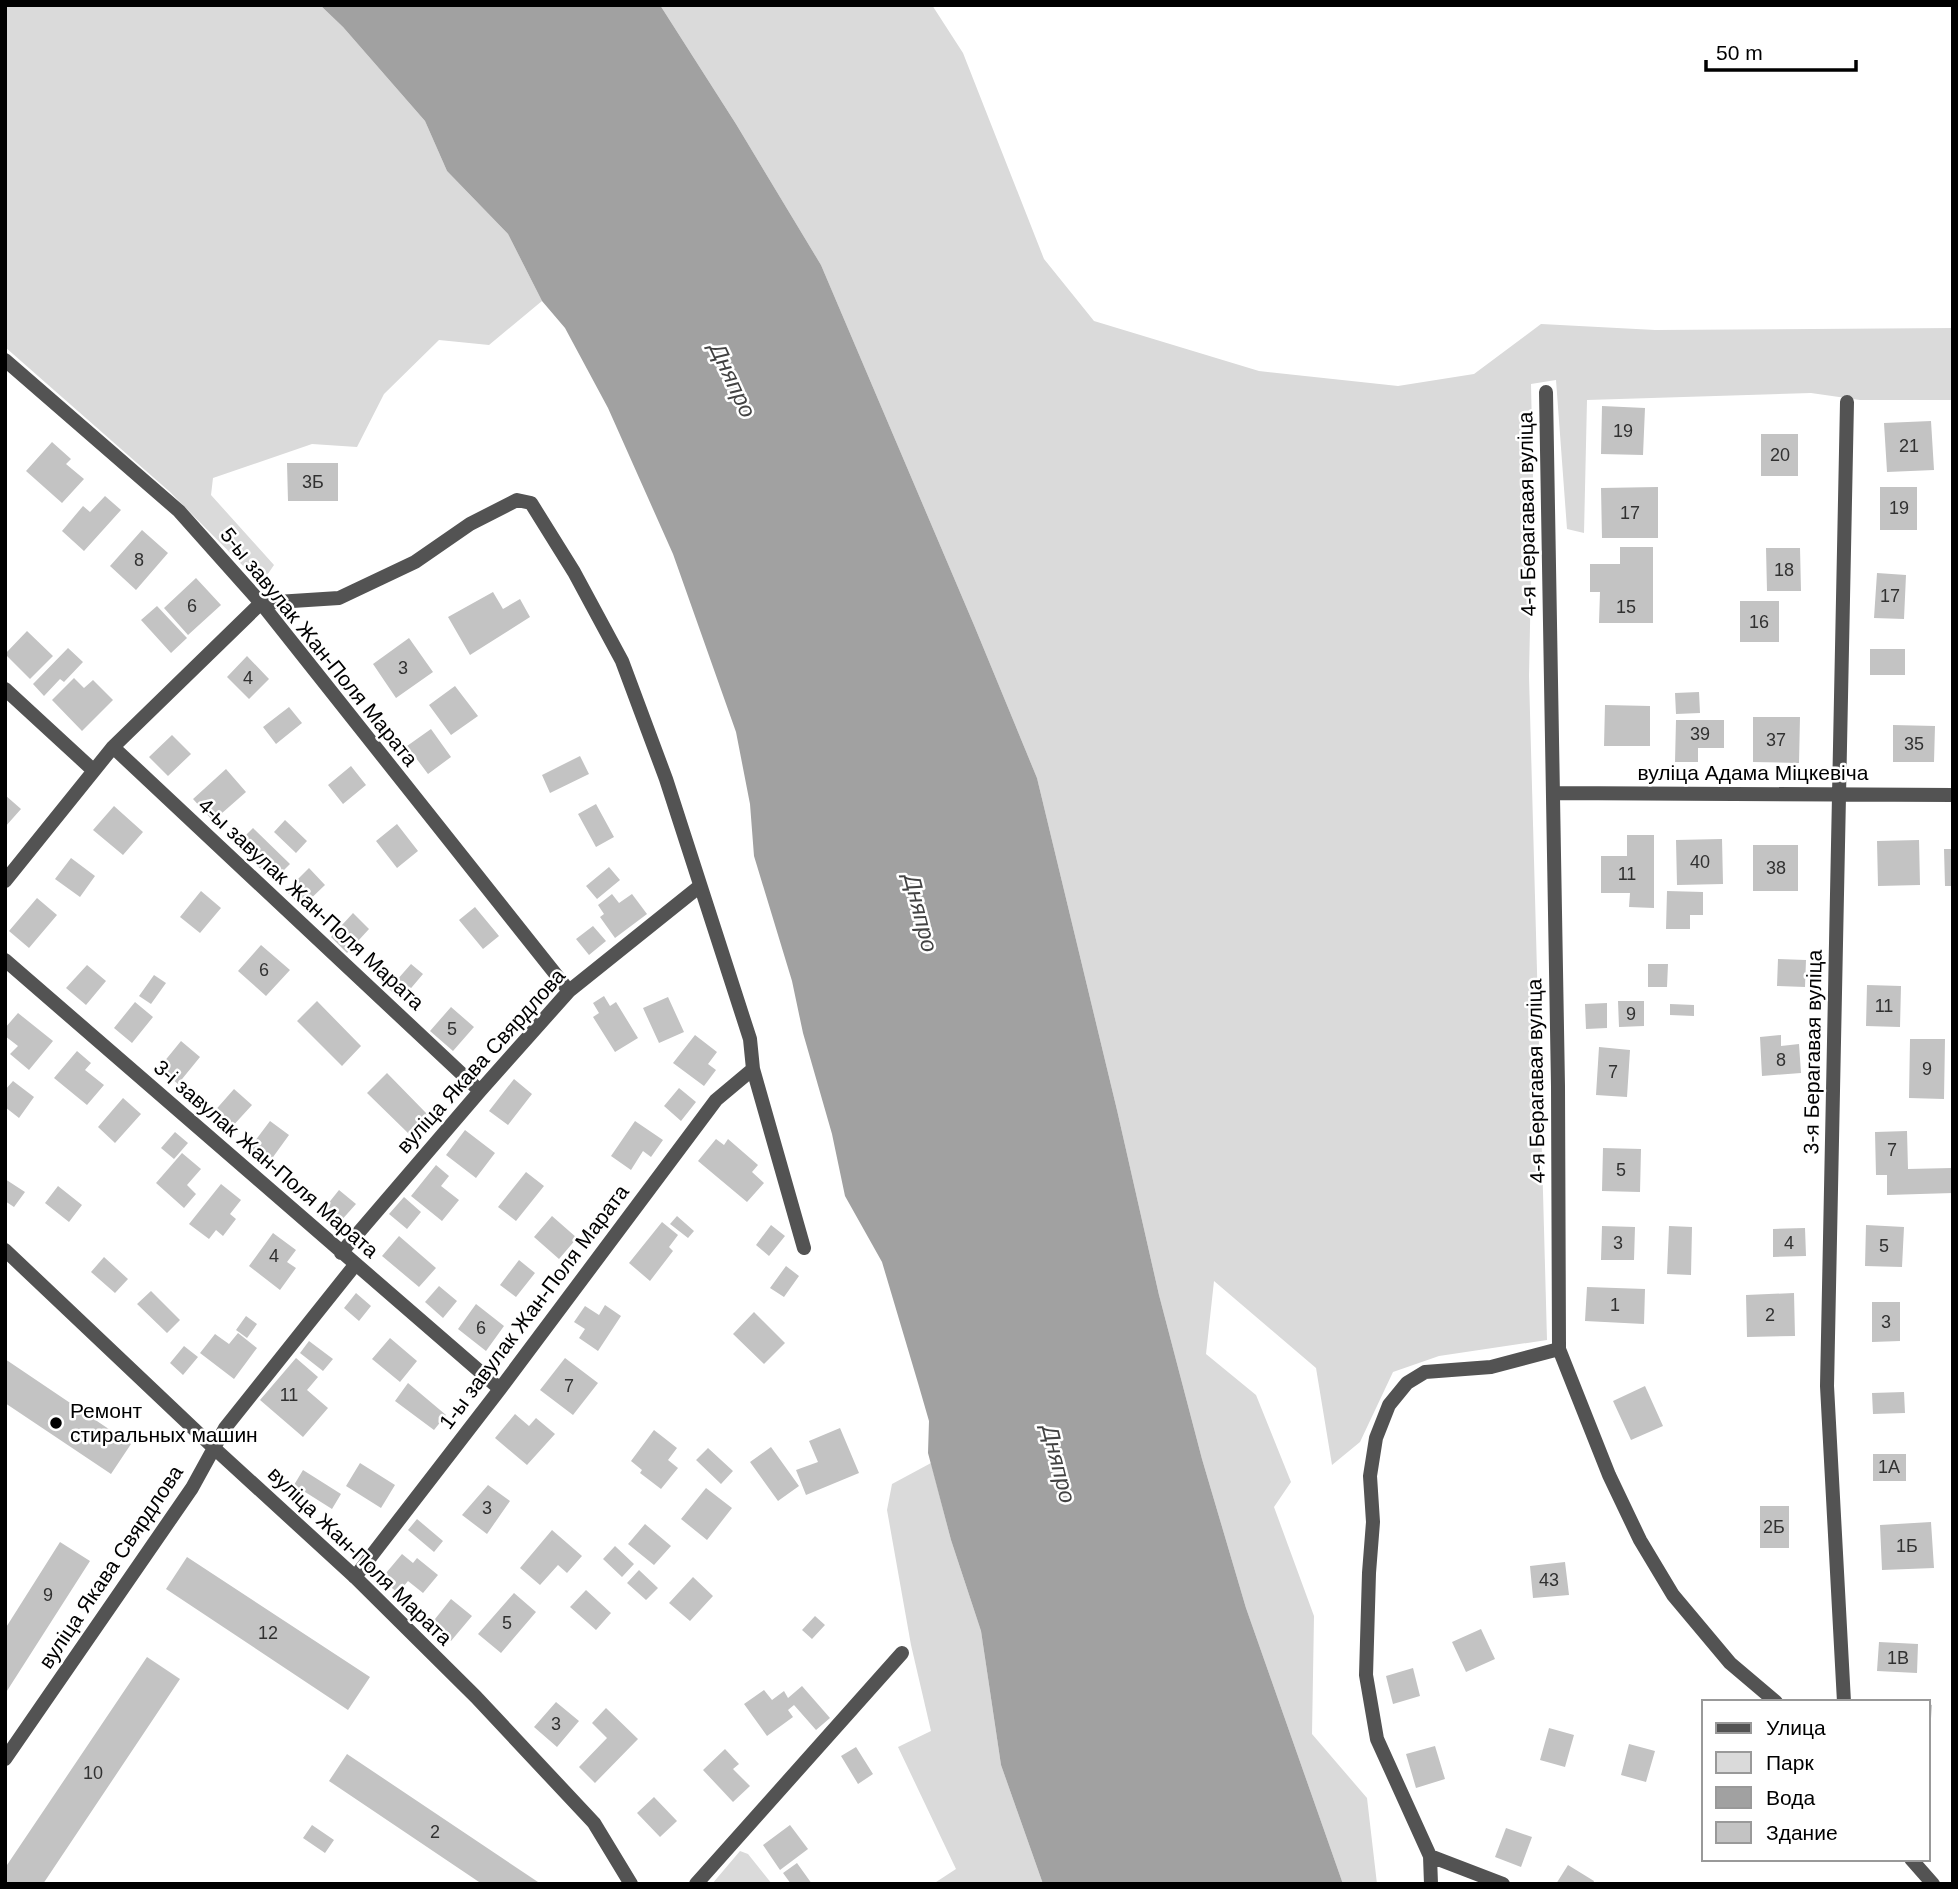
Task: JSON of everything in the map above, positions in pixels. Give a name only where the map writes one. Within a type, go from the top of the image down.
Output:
[{"type":"street","name":"5-ы завулак Жан-Поля Марата","points":[[5,360],[179,511],[261,603],[569,991]]},
{"type":"street","name":"4-я Берагавая вуліца","points":[[1546,392],[1559,1349],[1609,1475],[1634,1529],[1673,1595],[1730,1663],[1774,1700]]},
{"type":"street","name":"3-я Берагавая вуліца","points":[[1844,1700],[1828,1386],[1847,402]]},
{"type":"street","points":[[5,881],[113,747],[261,603],[339,598],[415,562],[470,524],[517,500],[531,503],[574,572],[622,661],[666,779],[750,1039],[753,1069],[804,1248]]},
{"type":"street","points":[[5,689],[93,770]]},
{"type":"street","name":"4-ы завулак Жан-Поля Марата","points":[[113,747],[480,1091]]},
{"type":"street","name":"вуліца Адама Міцкевіча","points":[[1553,793],[1953,795]]},
{"type":"street","name":"вуліца Якава Свярдлова","points":[[341,1253],[569,991],[700,886]]},
{"type":"street","name":"3-і завулак Жан-Поля Марата","points":[[5,960],[500,1389]]},
{"type":"street","name":"1-ы завулак Жан-Поля Марата","points":[[355,1577],[500,1389],[716,1100],[753,1069]]},
{"type":"street","name":"вуліца Жан-Поля Марата","points":[[5,1251],[355,1577],[476,1697],[594,1823],[631,1884]]},
{"type":"street","name":"вуліца Якава Свярдлова","points":[[5,1759],[192,1488],[225,1428],[355,1265]]},
{"type":"street","points":[[1431,1884],[1430,1856],[1377,1739],[1366,1675],[1368,1573],[1373,1522],[1370,1476],[1376,1438],[1389,1405],[1407,1383],[1425,1371],[1491,1367],[1559,1349]]},
{"type":"street","points":[[696,1884],[902,1653]]},
{"type":"street","points":[[1430,1856],[1503,1884]]},
{"type":"street","points":[[1913,1861],[1933,1884]]},
{"type":"green space","points":[[5,5],[320,5],[343,27],[425,121],[447,171],[508,234],[542,301],[489,345],[439,340],[384,394],[357,447],[312,444],[213,478],[211,495],[274,565],[261,584],[170,492],[5,347]]},
{"type":"green space","points":[[660,5],[932,5],[963,53],[1044,259],[1094,321],[1259,371],[1398,386],[1474,374],[1541,324],[1655,330],[1953,328],[1953,400],[1860,400],[1811,393],[1587,400],[1584,533],[1567,529],[1556,380],[1531,384],[1533,479],[1529,676],[1547,1340],[1439,1356],[1393,1372],[1360,1442],[1332,1465],[1316,1368],[1214,1281],[1206,1354],[1256,1395],[1291,1482],[1274,1507],[1314,1616],[1312,1734],[1367,1798],[1377,1884],[1343,1884],[1246,1608],[1202,1459],[1159,1295],[1037,778],[821,265]]},
{"type":"green space","points":[[931,1463],[951,1540],[981,1631],[1001,1765],[1043,1884],[933,1884],[956,1869],[898,1747],[931,1731],[911,1645],[887,1510],[892,1484]]},
{"type":"green space","points":[[740,1851],[748,1854],[772,1884],[712,1884]]},
{"type":"water","name":"Дняпро","points":[[320,5],[660,5],[821,265],[1037,778],[1159,1295],[1202,1459],[1246,1608],[1343,1884],[1043,1884],[1001,1765],[981,1631],[951,1540],[928,1453],[929,1421],[882,1262],[845,1196],[832,1134],[803,1033],[792,981],[754,856],[750,804],[736,732],[673,554],[608,408],[565,328],[542,301],[508,234],[447,171],[425,121],[343,27]]},
{"type":"building","points":[[1602,406],[1645,408],[1643,455],[1601,454]]},
{"type":"building","points":[[1931,421],[1934,470],[1887,472],[1884,423]]},
{"type":"building","points":[[1761,434],[1798,434],[1798,476],[1761,476]]},
{"type":"building","points":[[52,442],[71,459],[66,464],[84,479],[62,503],[26,471]]},
{"type":"building","points":[[287,463],[338,463],[338,501],[288,501]]},
{"type":"building","points":[[1658,487],[1658,538],[1602,538],[1601,488]]},
{"type":"building","points":[[1880,487],[1917,487],[1917,530],[1880,530]]},
{"type":"building","points":[[105,496],[121,510],[84,551],[62,531],[83,506],[90,512]]},
{"type":"building","points":[[142,530],[168,553],[136,590],[110,566]]},
{"type":"building","points":[[1620,547],[1653,547],[1653,623],[1599,623],[1600,592],[1590,592],[1590,564],[1620,564]]},
{"type":"building","points":[[1766,548],[1800,548],[1801,591],[1767,591]]},
{"type":"building","points":[[1877,573],[1906,575],[1904,619],[1874,618]]},
{"type":"building","points":[[196,578],[221,605],[188,635],[164,608]]},
{"type":"building","points":[[493,592],[503,609],[520,599],[530,617],[470,655],[448,617]]},
{"type":"building","points":[[1740,601],[1779,601],[1779,642],[1740,642]]},
{"type":"building","points":[[157,606],[187,638],[171,653],[141,620]]},
{"type":"building","points":[[27,631],[53,656],[30,679],[5,654]]},
{"type":"building","points":[[409,638],[433,672],[396,698],[373,664]]},
{"type":"building","points":[[68,648],[83,662],[64,682],[60,679],[44,696],[33,684]]},
{"type":"building","points":[[1870,649],[1905,649],[1905,675],[1870,675]]},
{"type":"building","points":[[247,656],[269,679],[249,699],[227,677]]},
{"type":"building","points":[[74,678],[84,688],[93,680],[113,700],[82,731],[52,700]]},
{"type":"building","points":[[455,686],[478,716],[451,735],[429,705]]},
{"type":"building","points":[[1699,692],[1700,713],[1676,714],[1675,693]]},
{"type":"building","points":[[1605,705],[1650,706],[1650,746],[1604,746]]},
{"type":"building","points":[[289,707],[302,723],[276,744],[263,727]]},
{"type":"building","points":[[1753,717],[1800,717],[1799,763],[1753,762]]},
{"type":"building","points":[[1676,720],[1724,720],[1724,748],[1698,748],[1698,762],[1675,762]]},
{"type":"building","points":[[1893,725],[1935,726],[1934,762],[1893,762]]},
{"type":"building","points":[[431,729],[451,757],[428,774],[407,746]]},
{"type":"building","points":[[172,735],[191,754],[168,776],[149,757]]},
{"type":"building","points":[[580,756],[589,774],[550,793],[542,775]]},
{"type":"building","points":[[351,766],[366,785],[343,804],[328,785]]},
{"type":"building","points":[[226,769],[246,792],[213,821],[193,799]]},
{"type":"building","points":[[5,795],[21,809],[5,827]]},
{"type":"building","points":[[596,804],[614,837],[596,847],[578,814]]},
{"type":"building","points":[[114,806],[143,832],[123,855],[93,830]]},
{"type":"building","points":[[285,820],[307,841],[296,853],[274,832]]},
{"type":"building","points":[[397,824],[418,851],[397,868],[376,841]]},
{"type":"building","points":[[253,828],[290,864],[273,881],[236,845]]},
{"type":"building","points":[[1627,835],[1654,835],[1654,908],[1629,907],[1630,893],[1601,893],[1601,856],[1627,856]]},
{"type":"building","points":[[1722,839],[1723,884],[1677,885],[1676,840]]},
{"type":"building","points":[[1919,840],[1920,885],[1878,886],[1877,841]]},
{"type":"building","points":[[1753,845],[1798,845],[1798,891],[1753,891]]},
{"type":"building","points":[[1944,849],[1953,849],[1953,886],[1945,886]]},
{"type":"building","points":[[71,858],[95,876],[80,897],[55,879]]},
{"type":"building","points":[[609,867],[620,880],[597,899],[586,886]]},
{"type":"building","points":[[309,868],[325,885],[302,907],[286,891]]},
{"type":"building","points":[[201,891],[221,908],[200,933],[180,917]]},
{"type":"building","points":[[1667,891],[1703,892],[1703,915],[1690,915],[1690,929],[1666,929]]},
{"type":"building","points":[[612,894],[619,903],[632,894],[647,914],[615,938],[600,917],[604,914],[598,905]]},
{"type":"building","points":[[37,898],[57,915],[29,948],[9,931]]},
{"type":"building","points":[[475,907],[499,936],[483,949],[459,920]]},
{"type":"building","points":[[353,913],[369,929],[347,953],[331,937]]},
{"type":"building","points":[[593,926],[606,941],[589,955],[576,939]]},
{"type":"building","points":[[261,945],[290,970],[266,996],[238,971]]},
{"type":"building","points":[[1778,959],[1806,960],[1805,987],[1777,986]]},
{"type":"building","points":[[411,964],[423,974],[401,1000],[389,989]]},
{"type":"building","points":[[1648,964],[1668,964],[1667,987],[1648,987]]},
{"type":"building","points":[[87,965],[106,981],[86,1005],[66,988]]},
{"type":"building","points":[[154,975],[166,983],[151,1004],[139,996]]},
{"type":"building","points":[[1867,985],[1901,986],[1900,1027],[1866,1026]]},
{"type":"building","points":[[604,996],[610,1006],[616,1002],[638,1038],[615,1052],[593,1017],[599,1013],[593,1003]]},
{"type":"building","points":[[668,997],[684,1032],[659,1043],[643,1008]]},
{"type":"building","points":[[317,1001],[361,1046],[342,1066],[297,1021]]},
{"type":"building","points":[[1618,1001],[1644,1001],[1644,1026],[1619,1027]]},
{"type":"building","points":[[135,1002],[153,1017],[132,1043],[114,1028]]},
{"type":"building","points":[[1607,1003],[1607,1028],[1586,1029],[1585,1004]]},
{"type":"building","points":[[1670,1004],[1694,1005],[1694,1016],[1670,1015]]},
{"type":"building","points":[[451,1007],[474,1027],[453,1051],[430,1031]]},
{"type":"building","points":[[18,1013],[53,1041],[29,1070],[10,1054],[18,1046],[5,1036],[5,1028]]},
{"type":"building","points":[[695,1035],[717,1052],[708,1064],[716,1070],[704,1086],[673,1063]]},
{"type":"building","points":[[1781,1035],[1781,1046],[1799,1044],[1801,1073],[1762,1076],[1760,1037]]},
{"type":"building","points":[[1910,1039],[1945,1039],[1944,1099],[1909,1098]]},
{"type":"building","points":[[181,1041],[200,1057],[178,1084],[159,1068]]},
{"type":"building","points":[[1599,1047],[1630,1050],[1627,1097],[1596,1095]]},
{"type":"building","points":[[77,1051],[91,1063],[85,1070],[104,1085],[87,1105],[54,1078]]},
{"type":"building","points":[[387,1073],[428,1115],[409,1134],[367,1093]]},
{"type":"building","points":[[514,1079],[532,1094],[508,1125],[489,1111]]},
{"type":"building","points":[[13,1081],[34,1097],[19,1118],[5,1107],[5,1090]]},
{"type":"building","points":[[679,1088],[696,1102],[681,1121],[664,1106]]},
{"type":"building","points":[[234,1089],[252,1105],[230,1129],[212,1114]]},
{"type":"building","points":[[123,1098],[141,1114],[115,1143],[98,1127]]},
{"type":"building","points":[[270,1121],[289,1135],[268,1164],[249,1149]]},
{"type":"building","points":[[635,1121],[663,1140],[651,1157],[643,1151],[631,1170],[611,1156]]},
{"type":"building","points":[[465,1130],[495,1153],[476,1178],[446,1155]]},
{"type":"building","points":[[1907,1131],[1908,1169],[1952,1168],[1953,1193],[1887,1195],[1887,1175],[1876,1175],[1875,1132]]},
{"type":"building","points":[[175,1132],[188,1143],[174,1159],[161,1148]]},
{"type":"building","points":[[716,1139],[724,1145],[728,1139],[758,1165],[752,1172],[764,1183],[747,1202],[698,1161]]},
{"type":"building","points":[[1603,1148],[1641,1149],[1640,1192],[1602,1191]]},
{"type":"building","points":[[182,1153],[201,1169],[187,1185],[196,1194],[184,1208],[156,1183]]},
{"type":"building","points":[[436,1165],[449,1176],[441,1186],[459,1200],[442,1221],[411,1196]]},
{"type":"building","points":[[526,1172],[544,1186],[516,1221],[498,1207]]},
{"type":"building","points":[[5,1179],[25,1192],[14,1207],[5,1201]]},
{"type":"building","points":[[221,1184],[241,1200],[230,1214],[236,1219],[223,1236],[216,1230],[209,1239],[189,1224]]},
{"type":"building","points":[[58,1186],[82,1205],[69,1222],[45,1203]]},
{"type":"building","points":[[339,1190],[356,1204],[339,1223],[323,1210]]},
{"type":"building","points":[[404,1197],[421,1212],[407,1229],[389,1214]]},
{"type":"building","points":[[552,1216],[577,1238],[559,1259],[534,1237]]},
{"type":"building","points":[[677,1216],[694,1231],[688,1238],[670,1224]]},
{"type":"building","points":[[662,1222],[678,1235],[669,1247],[673,1251],[650,1281],[629,1263]]},
{"type":"building","points":[[771,1225],[785,1236],[769,1256],[756,1245]]},
{"type":"building","points":[[1866,1225],[1904,1227],[1902,1267],[1865,1266]]},
{"type":"building","points":[[1602,1226],[1635,1227],[1634,1260],[1601,1260]]},
{"type":"building","points":[[1669,1226],[1692,1227],[1691,1275],[1667,1274]]},
{"type":"building","points":[[1805,1228],[1806,1256],[1773,1257],[1773,1229]]},
{"type":"building","points":[[273,1233],[296,1250],[287,1262],[296,1268],[280,1290],[249,1266]]},
{"type":"building","points":[[399,1236],[436,1268],[419,1287],[382,1256]]},
{"type":"building","points":[[104,1257],[128,1279],[115,1293],[91,1272]]},
{"type":"building","points":[[519,1260],[535,1273],[516,1297],[500,1285]]},
{"type":"building","points":[[786,1266],[799,1276],[784,1297],[770,1288]]},
{"type":"building","points":[[439,1286],[457,1301],[443,1318],[425,1302]]},
{"type":"building","points":[[1587,1287],[1645,1289],[1644,1324],[1585,1321]]},
{"type":"building","points":[[151,1291],[180,1320],[167,1333],[137,1304]]},
{"type":"building","points":[[356,1293],[371,1306],[359,1321],[344,1308]]},
{"type":"building","points":[[1794,1293],[1795,1336],[1747,1337],[1746,1295]]},
{"type":"building","points":[[1872,1302],[1900,1302],[1900,1341],[1872,1342]]},
{"type":"building","points":[[476,1304],[504,1326],[486,1351],[458,1329]]},
{"type":"building","points":[[605,1305],[621,1316],[598,1351],[579,1338],[585,1329],[574,1322],[585,1306],[599,1315]]},
{"type":"building","points":[[754,1312],[785,1343],[764,1364],[733,1334]]},
{"type":"building","points":[[246,1316],[257,1324],[247,1338],[236,1330]]},
{"type":"building","points":[[238,1333],[257,1348],[234,1379],[200,1353],[215,1334],[229,1344]]},
{"type":"building","points":[[390,1338],[417,1361],[400,1382],[372,1359]]},
{"type":"building","points":[[309,1341],[333,1359],[323,1371],[300,1353]]},
{"type":"building","points":[[184,1346],[198,1357],[183,1375],[170,1363]]},
{"type":"building","points":[[296,1358],[318,1377],[307,1390],[328,1408],[303,1437],[260,1400]]},
{"type":"building","points":[[565,1358],[598,1383],[573,1415],[540,1390]]},
{"type":"building","points":[[5,1359],[131,1444],[111,1474],[5,1403]]},
{"type":"building","points":[[408,1383],[446,1415],[434,1430],[395,1401]]},
{"type":"building","points":[[1645,1386],[1663,1426],[1631,1440],[1613,1401]]},
{"type":"building","points":[[1904,1392],[1905,1413],[1873,1414],[1872,1393]]},
{"type":"building","points":[[515,1414],[529,1426],[536,1418],[555,1434],[527,1465],[495,1438]]},
{"type":"building","points":[[840,1428],[859,1473],[806,1495],[796,1470],[818,1462],[809,1441]]},
{"type":"building","points":[[654,1430],[677,1448],[668,1460],[678,1468],[661,1489],[640,1473],[642,1470],[631,1461]]},
{"type":"building","points":[[771,1447],[799,1486],[778,1501],[750,1462]]},
{"type":"building","points":[[708,1448],[733,1471],[721,1484],[696,1460]]},
{"type":"building","points":[[1873,1454],[1906,1454],[1906,1481],[1873,1481]]},
{"type":"building","points":[[360,1463],[395,1485],[381,1508],[346,1486]]},
{"type":"building","points":[[303,1470],[341,1494],[332,1509],[294,1485]]},
{"type":"building","points":[[488,1485],[510,1501],[487,1534],[462,1515]]},
{"type":"building","points":[[706,1488],[732,1508],[707,1540],[681,1519]]},
{"type":"building","points":[[1760,1506],[1789,1506],[1789,1548],[1760,1548]]},
{"type":"building","points":[[417,1519],[443,1541],[434,1552],[408,1530]]},
{"type":"building","points":[[1931,1522],[1934,1568],[1882,1570],[1880,1525]]},
{"type":"building","points":[[645,1524],[671,1546],[654,1565],[628,1544]]},
{"type":"building","points":[[552,1530],[582,1556],[567,1573],[558,1565],[540,1585],[520,1568]]},
{"type":"building","points":[[60,1542],[90,1561],[5,1694],[5,1629]]},
{"type":"building","points":[[615,1546],[634,1564],[622,1577],[603,1559]]},
{"type":"building","points":[[402,1554],[413,1563],[417,1558],[438,1575],[423,1593],[408,1581],[398,1593],[381,1579]]},
{"type":"building","points":[[187,1557],[370,1677],[348,1710],[166,1589]]},
{"type":"building","points":[[1565,1562],[1569,1595],[1533,1598],[1530,1566]]},
{"type":"building","points":[[639,1570],[658,1588],[646,1600],[627,1583]]},
{"type":"building","points":[[693,1577],[713,1596],[690,1621],[669,1603]]},
{"type":"building","points":[[586,1590],[611,1613],[596,1630],[570,1607]]},
{"type":"building","points":[[514,1593],[536,1612],[501,1653],[478,1634]]},
{"type":"building","points":[[451,1599],[472,1616],[451,1641],[431,1624]]},
{"type":"building","points":[[815,1616],[825,1625],[812,1639],[802,1630]]},
{"type":"building","points":[[1481,1629],[1495,1659],[1466,1672],[1452,1642]]},
{"type":"building","points":[[1879,1642],[1918,1644],[1917,1673],[1877,1671]]},
{"type":"building","points":[[147,1657],[180,1679],[43,1884],[5,1884],[5,1868]]},
{"type":"building","points":[[1413,1668],[1420,1696],[1393,1704],[1386,1676]]},
{"type":"building","points":[[802,1686],[830,1718],[816,1730],[794,1705],[788,1710],[793,1717],[767,1736],[744,1704],[764,1690],[772,1700],[784,1691],[788,1698]]},
{"type":"building","points":[[556,1702],[579,1721],[557,1747],[534,1727]]},
{"type":"building","points":[[606,1708],[638,1739],[595,1783],[579,1767],[607,1738],[592,1723]]},
{"type":"building","points":[[1549,1728],[1574,1735],[1565,1767],[1540,1760]]},
{"type":"building","points":[[1629,1744],[1655,1751],[1646,1782],[1621,1775]]},
{"type":"building","points":[[1435,1746],[1445,1779],[1416,1788],[1406,1754]]},
{"type":"building","points":[[856,1747],[873,1774],[858,1784],[841,1756]]},
{"type":"building","points":[[725,1749],[739,1764],[733,1769],[750,1786],[733,1802],[703,1770]]},
{"type":"building","points":[[347,1754],[541,1884],[482,1884],[329,1781]]},
{"type":"building","points":[[654,1797],[677,1821],[660,1837],[637,1813]]},
{"type":"building","points":[[312,1825],[334,1840],[325,1853],[303,1838]]},
{"type":"building","points":[[790,1825],[808,1849],[780,1870],[763,1845]]},
{"type":"building","points":[[1506,1828],[1532,1837],[1521,1867],[1495,1857]]},
{"type":"building","points":[[797,1863],[812,1884],[791,1884],[783,1873]]},
{"type":"building","points":[[1568,1865],[1594,1881],[1593,1884],[1556,1884]]},
{"type":"place","name":"Ремонт стиральных машин","points":[[56,1423]]}]
